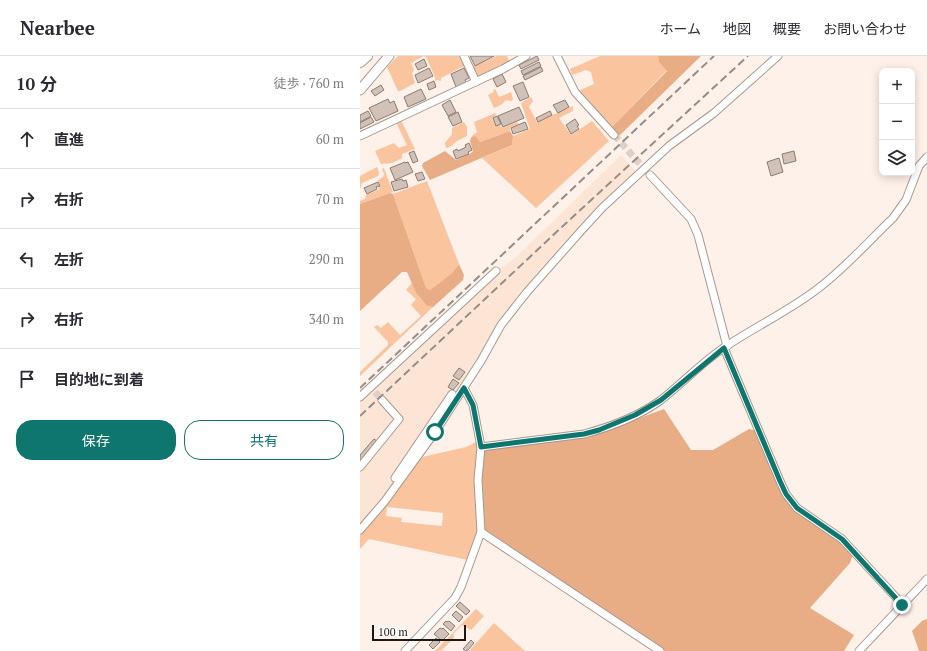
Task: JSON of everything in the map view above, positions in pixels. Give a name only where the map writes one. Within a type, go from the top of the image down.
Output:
[{"type":"highway","points":[[360,62],[367,56]]},
{"type":"main road","points":[[360,90],[389,56]]},
{"type":"street","points":[[464,56],[476,82]]},
{"type":"street","points":[[360,136],[476,82],[526,56]]},
{"type":"street","points":[[557,56],[575,92],[614,136]]},
{"type":"street","points":[[360,530],[384,501],[435,432],[481,361],[500,325],[527,292],[602,208],[669,146],[714,113],[778,56]]},
{"type":"street","points":[[481,447],[584,434],[635,415],[661,400],[725,347],[804,298],[835,274],[896,215],[906,200],[919,166],[927,156]]},
{"type":"street","points":[[650,175],[691,220],[698,235],[725,347],[776,474],[786,494],[797,508],[842,539],[902,605]]},
{"type":"street","points":[[360,398],[373,389],[496,271]]},
{"type":"street","points":[[405,651],[455,598],[481,532],[478,480],[481,447],[473,405],[464,388]]},
{"type":"street","points":[[360,522],[382,497],[452,394]]},
{"type":"street","points":[[360,467],[399,419],[382,400]]},
{"type":"street","points":[[481,532],[660,651]]},
{"type":"street","points":[[859,651],[927,579]]},
{"type":"shaded area","points":[[398,56],[424,56],[411,63],[414,70],[412,73],[415,83],[400,91],[398,91],[387,67]]},
{"type":"shaded area","points":[[424,56],[461,56],[472,78],[470,79],[465,67],[462,67],[441,78],[441,81],[435,81],[435,77],[426,57]]},
{"type":"shaded area","points":[[496,56],[507,56],[509,61],[479,77],[477,76],[473,67]]},
{"type":"shaded area","points":[[600,56],[658,56],[659,62],[667,70],[612,127],[582,96],[580,90],[594,84],[591,72],[586,70],[572,75],[570,69]]},
{"type":"shaded area","points":[[658,56],[701,56],[619,136],[612,127],[667,71],[659,62]]},
{"type":"shaded area","points":[[495,89],[499,97],[511,92],[513,99],[512,101],[506,100],[501,105],[494,108],[488,95],[494,92],[493,90]]},
{"type":"shaded area","points":[[531,97],[533,101],[529,107],[537,122],[573,106],[573,111],[559,118],[571,135],[592,121],[609,141],[536,208],[482,158],[512,145],[513,136],[530,129],[521,103]]},
{"type":"shaded area","points":[[495,113],[496,115],[492,119],[496,126],[500,125],[503,128],[517,122],[519,124],[510,128],[510,131],[480,142],[471,138],[477,132],[474,122]]},
{"type":"shaded area","points":[[401,120],[415,149],[402,154],[402,158],[392,163],[381,164],[375,151],[394,143],[399,148],[407,145],[396,122]]},
{"type":"shaded area","points":[[464,122],[467,127],[467,136],[446,148],[445,143],[452,134],[452,128]]},
{"type":"shaded area","points":[[510,131],[513,136],[512,145],[430,180],[422,166],[423,163],[445,151],[456,160],[470,154],[473,151],[470,141],[471,138],[475,136],[480,142]]},
{"type":"shaded area","points":[[621,155],[638,174],[602,208],[501,325],[464,388],[360,530],[360,397],[496,271],[514,259]]},
{"type":"shaded area","points":[[377,167],[379,173],[378,176],[362,183],[360,189],[360,176]]},
{"type":"shaded area","points":[[384,168],[393,192],[360,204],[360,201],[365,199],[366,195],[378,190],[380,186],[378,180],[383,177],[384,174],[382,169]]},
{"type":"shaded area","points":[[427,181],[459,264],[452,273],[430,290],[426,288],[393,194]]},
{"type":"shaded area","points":[[390,193],[393,194],[426,288],[430,290],[452,273],[459,264],[464,275],[463,280],[433,307],[427,306],[416,293],[407,272],[402,272],[360,311],[360,204]]},
{"type":"shaded area","points":[[412,283],[416,293],[427,306],[433,307],[360,376],[360,372],[388,345],[388,342],[374,327],[377,325],[381,328],[388,322],[400,335],[421,316],[411,305],[416,299],[406,290]]},
{"type":"shaded area","points":[[664,409],[691,450],[713,450],[749,429],[758,431],[780,482],[797,508],[854,552],[850,563],[810,608],[854,635],[844,651],[654,651],[484,537],[480,480],[483,449],[601,432]]},
{"type":"shaded area","points":[[478,441],[478,532],[468,560],[369,539],[360,549],[360,535],[382,511],[422,457],[466,447]],"holes":[[[387,507],[443,513],[442,526],[401,522],[402,518],[386,516]]]},
{"type":"shaded area","points":[[476,609],[484,616],[471,630],[462,625],[453,634],[453,639],[441,651],[435,651]]},
{"type":"shaded area","points":[[927,619],[927,651],[919,651],[912,631],[922,621]]},
{"type":"shaded area","points":[[494,623],[525,651],[469,651]]},
{"type":"building","points":[[470,56],[494,56],[475,66]]},
{"type":"building","points":[[537,56],[539,60],[521,69],[519,65]]},
{"type":"building","points":[[424,59],[427,66],[418,70],[415,64]]},
{"type":"building","points":[[539,62],[541,66],[523,75],[521,71]]},
{"type":"building","points":[[541,67],[543,71],[525,80],[523,76]]},
{"type":"building","points":[[429,68],[433,76],[418,83],[415,75]]},
{"type":"building","points":[[464,68],[469,78],[465,80],[467,83],[456,87],[451,74]]},
{"type":"building","points":[[502,74],[506,82],[497,87],[493,79]]},
{"type":"building","points":[[434,81],[436,87],[429,90],[427,84]]},
{"type":"building","points":[[523,82],[529,97],[520,101],[513,86]]},
{"type":"building","points":[[381,85],[384,90],[375,96],[371,91]]},
{"type":"building","points":[[421,89],[426,99],[408,107],[404,97]]},
{"type":"building","points":[[388,99],[390,103],[394,101],[398,111],[376,121],[369,108]]},
{"type":"building","points":[[450,100],[456,112],[448,116],[442,105]]},
{"type":"building","points":[[565,100],[569,107],[558,113],[553,105]]},
{"type":"building","points":[[519,107],[524,118],[503,127],[498,116]]},
{"type":"building","points":[[368,111],[371,116],[360,122],[360,115]]},
{"type":"building","points":[[550,111],[552,115],[538,122],[536,118]]},
{"type":"building","points":[[458,112],[462,122],[453,126],[448,117]]},
{"type":"building","points":[[497,116],[501,124],[496,126],[493,118]]},
{"type":"building","points":[[371,117],[374,122],[360,129],[360,123]]},
{"type":"building","points":[[575,119],[579,125],[577,126],[579,129],[571,134],[566,125]]},
{"type":"building","points":[[525,122],[528,129],[513,134],[511,128]]},
{"type":"building","points":[[469,143],[472,150],[468,152],[469,154],[456,159],[453,151],[457,149],[458,151],[466,147],[465,145]]},
{"type":"building","points":[[414,151],[418,161],[413,163],[409,153]]},
{"type":"building","points":[[794,151],[796,161],[784,164],[782,154]]},
{"type":"building","points":[[779,158],[783,172],[771,176],[767,162]]},
{"type":"building","points":[[408,162],[413,172],[395,180],[390,168]]},
{"type":"building","points":[[422,172],[425,179],[418,181],[415,174]]},
{"type":"building","points":[[402,179],[403,181],[406,180],[408,187],[394,191],[391,182]]},
{"type":"building","points":[[378,182],[380,186],[376,187],[377,189],[367,194],[364,188]]},
{"type":"building","points":[[459,368],[465,372],[459,380],[453,376]]},
{"type":"building","points":[[453,379],[459,383],[453,390],[448,387]]},
{"type":"building","points":[[374,439],[377,441],[360,462],[360,455]]},
{"type":"building","points":[[460,602],[470,611],[466,615],[456,606]]},
{"type":"building","points":[[456,611],[463,617],[459,622],[452,615]]},
{"type":"building","points":[[446,621],[449,621],[455,626],[451,631],[443,624]]},
{"type":"building","points":[[440,628],[443,628],[449,634],[442,641],[434,634]]},
{"type":"building","points":[[436,638],[440,642],[433,649],[429,645]]},
{"type":"building","points":[[471,640],[474,643],[466,651],[463,649]]},
{"type":"tunnel","points":[[614,135],[650,175]]},
{"type":"tunnel","points":[[375,392],[382,400]]},
{"type":"railway","points":[[360,388],[714,56]]},
{"type":"railway","points":[[360,416],[564,225],[748,56]]},
{"type":"route","points":[[435,432],[464,388],[473,405],[481,447],[584,434],[599,430],[635,415],[661,400],[724,348],[786,494],[797,508],[842,539],[902,605]]}]
